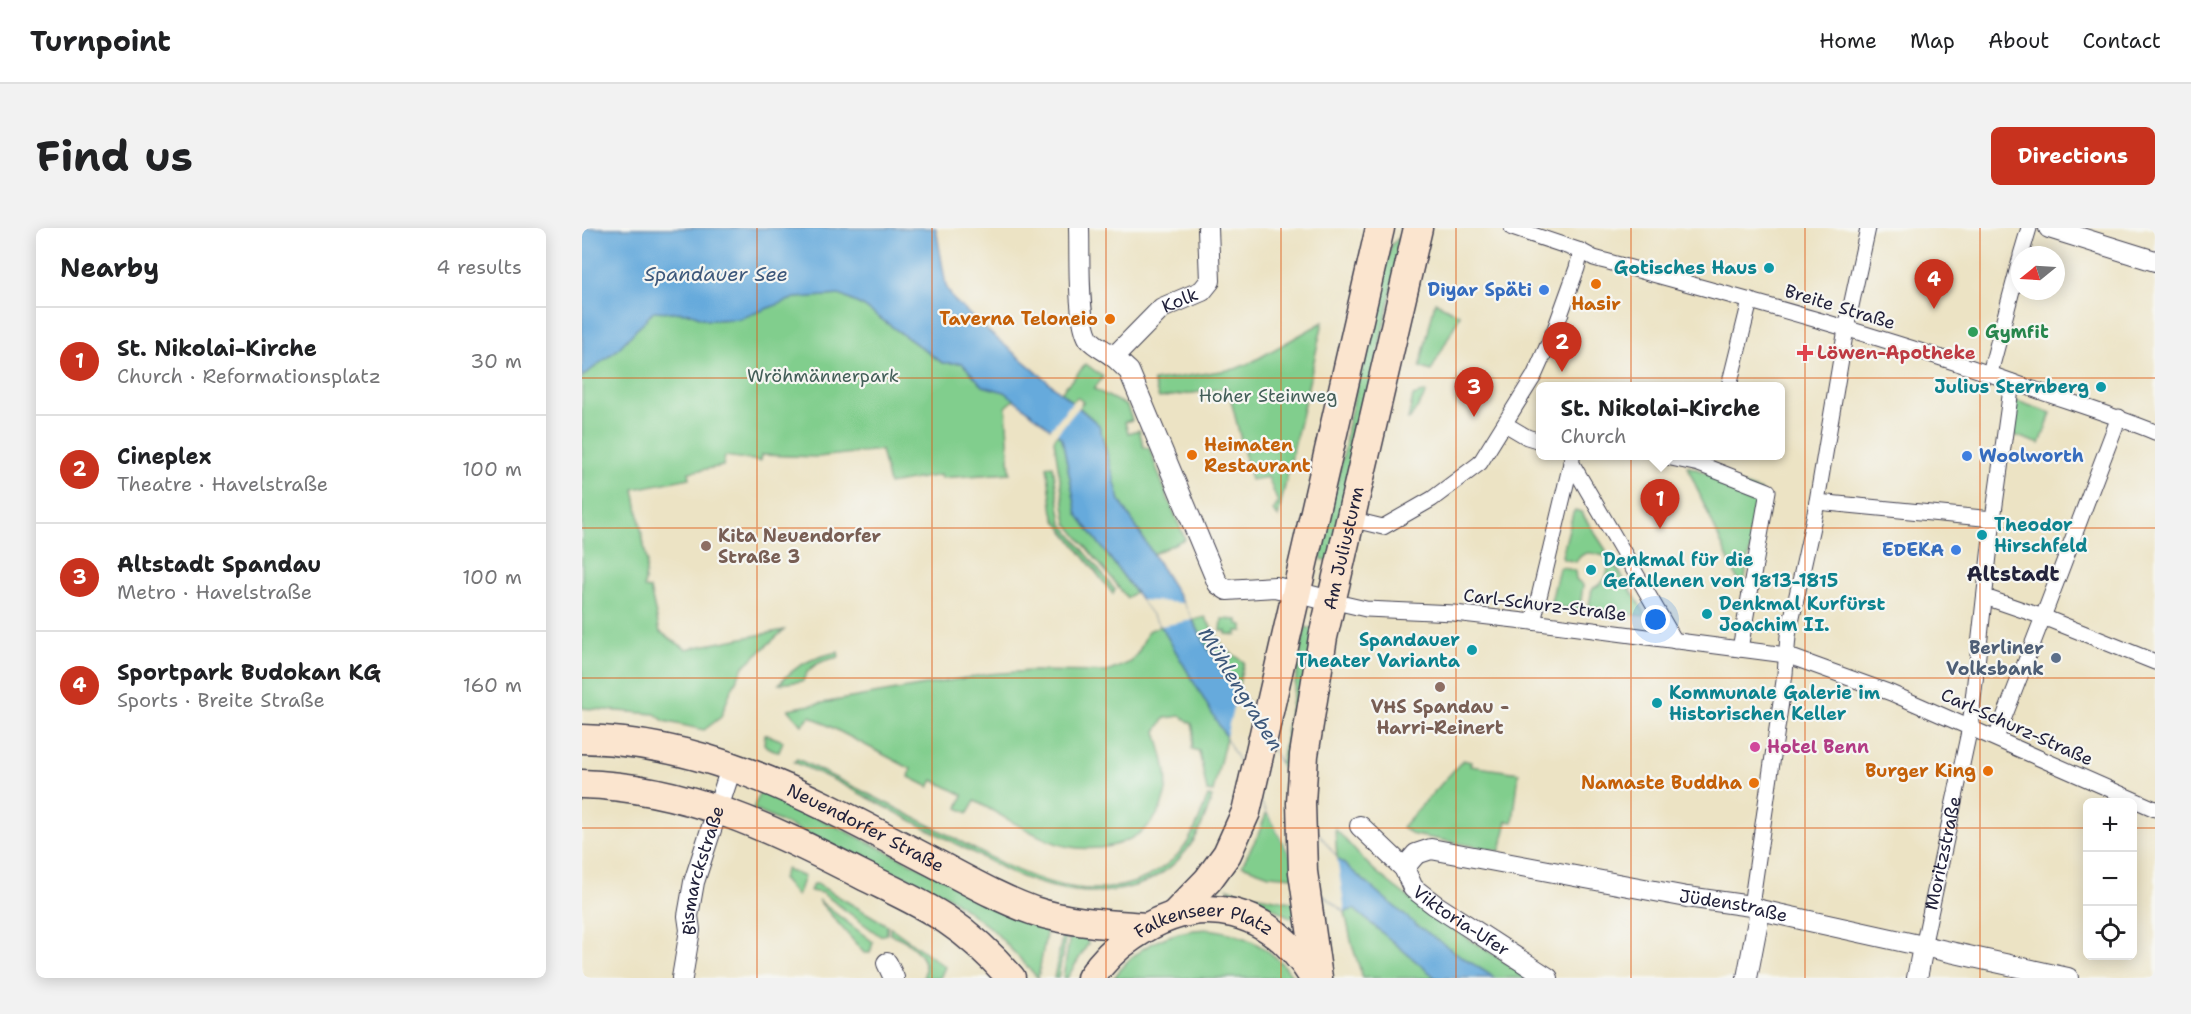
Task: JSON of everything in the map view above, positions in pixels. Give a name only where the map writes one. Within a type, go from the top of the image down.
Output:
[{"type":"main road","name":"Am Juliusturm","points":[[1175,915],[1208,880],[1227,854],[1246,812],[1380,228]]},
{"type":"main road","name":"Am Juliusturm","points":[[1316,978],[1303,872],[1301,803],[1304,755],[1331,601],[1418,228]]},
{"type":"main road","name":"Neuendorfer Straße","points":[[582,739],[658,747],[732,765],[820,803],[998,895],[1034,911],[1081,922],[1146,927]]},
{"type":"main road","points":[[582,784],[644,790],[689,800],[717,808],[796,840],[948,920],[978,944],[1011,978]]},
{"type":"main road","name":"Falkenseer Platz","points":[[1091,978],[1113,951],[1146,927],[1190,911],[1223,911],[1262,924],[1277,933],[1296,951],[1316,978]]},
{"type":"street","points":[[1079,228],[1082,307],[1088,337],[1128,371],[1218,584],[1227,590],[1264,586],[1297,591],[1331,601]]},
{"type":"street","name":"Kolk","points":[[1114,357],[1162,308],[1202,291],[1210,281],[1208,228]]},
{"type":"street","name":"Breite Straße","points":[[1512,228],[1581,251],[1594,258],[1846,328],[1990,373],[2119,417],[2155,432]]},
{"type":"street","points":[[1747,978],[1788,636],[1817,502],[1846,328],[1868,228]]},
{"type":"street","points":[[2024,246],[2029,228]]},
{"type":"street","points":[[2049,228],[2155,261]]},
{"type":"street","points":[[1350,519],[1383,526],[1432,499],[1480,463],[1534,376],[1555,329],[1581,251]]},
{"type":"street","points":[[1990,373],[2011,294]]},
{"type":"street","points":[[1730,382],[1750,301]]},
{"type":"street","name":"Moritzstraße","points":[[1917,978],[1970,727],[1993,519],[2012,382]]},
{"type":"street","points":[[1996,738],[2119,417]]},
{"type":"street","points":[[1505,424],[1536,440]]},
{"type":"street","points":[[1533,622],[1572,460]]},
{"type":"street","points":[[1573,460],[1675,641]]},
{"type":"street","points":[[1694,460],[1710,462],[1768,491],[1740,649]]},
{"type":"street","points":[[1817,502],[1993,519]]},
{"type":"street","points":[[1984,597],[2043,616],[2155,662]]},
{"type":"street","name":"Carl-Schurz-Straße","points":[[1331,601],[1366,609],[1454,613],[1786,655],[1892,693],[2155,808]]},
{"type":"street","name":"Bismarckstraße","points":[[682,978],[690,930],[688,916],[694,882],[732,765]]},
{"type":"street","name":"Viktoria-Ufer","points":[[1360,826],[1404,868],[1413,888],[1435,905],[1548,978]]},
{"type":"street","name":"Jüdenstraße","points":[[1404,868],[1416,854],[1431,849],[1755,908],[2068,978]]},
{"type":"green space","points":[[1404,234],[1332,562],[1321,559],[1321,550],[1345,448],[1347,428],[1391,245]]},
{"type":"green space","name":"Wröhmännerpark","points":[[840,295],[863,306],[942,363],[962,363],[983,386],[1005,392],[1015,399],[1006,407],[1010,473],[941,478],[940,475],[889,484],[881,450],[818,457],[761,455],[760,461],[725,456],[723,466],[689,472],[690,478],[634,489],[647,562],[644,588],[650,589],[660,632],[686,649],[784,630],[743,667],[721,717],[704,730],[664,721],[655,714],[582,708],[582,377],[618,349],[654,311],[689,313],[708,320],[739,319],[795,298]]},
{"type":"green space","points":[[1435,302],[1460,315],[1431,371],[1420,367]]},
{"type":"green space","name":"Hoher Steinweg","points":[[1323,322],[1278,517],[1273,511],[1278,503],[1268,477],[1251,480],[1228,388],[1159,398],[1153,381],[1235,369],[1252,362]]},
{"type":"green space","points":[[1086,364],[1103,377],[1094,389],[1127,406],[1132,420],[1125,422],[1128,433],[1139,430],[1144,448],[1149,448],[1185,539],[1153,554],[1120,501],[1099,425],[1079,407],[1083,402],[1077,397],[1073,402],[1061,392]]},
{"type":"green space","points":[[1425,392],[1426,394],[1408,419],[1413,396]]},
{"type":"green space","points":[[2014,400],[2051,413],[2040,444],[2003,431]]},
{"type":"green space","points":[[1057,434],[1062,438],[1077,514],[1135,592],[1127,598],[1067,523],[1054,440]]},
{"type":"green space","points":[[1047,466],[1053,466],[1062,523],[1115,590],[1113,594],[1057,522],[1053,513]]},
{"type":"green space","points":[[1687,466],[1761,491],[1744,584],[1738,581]]},
{"type":"green space","points":[[1575,510],[1581,512],[1606,550],[1605,556],[1586,553],[1576,562],[1563,559]]},
{"type":"green space","points":[[1609,564],[1615,565],[1645,613],[1644,616],[1591,610],[1589,606],[1592,589],[1605,579]]},
{"type":"green space","points":[[1559,568],[1575,571],[1576,579],[1583,585],[1578,609],[1550,606]]},
{"type":"green space","points":[[1205,617],[1224,648],[1244,662],[1238,687],[1210,652],[1193,620]]},
{"type":"green space","points":[[1222,619],[1238,620],[1238,624],[1243,625],[1243,631],[1237,631],[1237,635],[1226,634],[1226,631],[1221,631]]},
{"type":"green space","points":[[1161,626],[1226,737],[1213,792],[1207,791],[1199,751],[1192,749],[1194,732],[1192,724],[1181,716],[1165,718],[1156,731],[1164,760],[1167,783],[1161,806],[1154,819],[1143,830],[1131,838],[1102,848],[1070,847],[1048,840],[975,801],[968,813],[958,808],[963,795],[933,780],[929,787],[909,777],[911,769],[810,716],[802,725],[788,709],[988,674],[1030,671],[1107,672],[1131,662],[1148,631]]},
{"type":"green space","points":[[1305,627],[1317,630],[1294,877],[1269,875],[1242,865],[1258,835],[1271,801],[1282,757]]},
{"type":"green space","points":[[838,652],[839,657],[812,667],[803,681],[779,684],[806,663]]},
{"type":"green space","points":[[765,734],[783,741],[779,752],[764,744]]},
{"type":"green space","points":[[797,759],[1011,867],[1064,886],[1092,889],[1119,887],[1147,877],[1166,865],[1186,844],[1208,796],[1212,797],[1194,840],[1177,861],[1157,876],[1134,886],[1110,891],[1086,892],[1036,882],[1012,873],[836,781],[794,762]]},
{"type":"green space","points":[[1463,760],[1471,762],[1470,766],[1519,773],[1513,822],[1507,821],[1500,851],[1414,835],[1402,827]]},
{"type":"green space","points":[[761,790],[1047,929],[1038,978],[994,931],[949,897],[753,809]]},
{"type":"green space","points":[[1335,829],[1380,875],[1416,903],[1531,978],[1495,978],[1415,924],[1337,858]]},
{"type":"green space","points":[[786,869],[804,877],[797,896],[782,879]]},
{"type":"green space","points":[[813,884],[817,884],[887,925],[887,934],[880,936],[822,893],[810,891]]},
{"type":"green space","points":[[1228,888],[1242,893],[1297,903],[1296,917],[1291,918],[1264,903],[1231,893]]},
{"type":"green space","points":[[818,900],[873,942],[870,953],[864,953]]},
{"type":"green space","points":[[1354,909],[1436,978],[1363,978],[1352,945],[1345,912]]},
{"type":"green space","points":[[890,927],[945,967],[940,978],[923,978],[925,971],[921,957],[904,940],[890,934]]},
{"type":"green space","points":[[1208,929],[1234,934],[1257,944],[1277,958],[1294,978],[1114,978],[1132,957],[1155,942],[1181,933]]},
{"type":"green space","points":[[1063,933],[1066,934],[1058,978],[1054,978]]},
{"type":"green space","points":[[1070,935],[1086,937],[1088,944],[1067,978],[1063,978]]},
{"type":"water","name":"Spandauer See","points":[[582,228],[936,228],[946,286],[953,299],[1099,425],[1120,501],[1183,603],[1210,652],[1242,693],[1315,829],[1337,858],[1415,924],[1495,978],[1436,978],[1354,909],[1345,912],[1316,889],[1289,853],[1226,737],[1161,626],[1077,514],[1062,438],[1005,392],[983,386],[962,363],[943,363],[863,306],[840,295],[795,298],[739,319],[708,320],[689,313],[654,311],[618,349],[582,377]]},
{"type":"pier","points":[[1075,399],[1081,405],[1055,436],[1049,431]]},
{"type":"pier","points":[[1141,600],[1183,603],[1193,620],[1161,626]]},
{"type":"pier","points":[[1238,687],[1315,829],[1337,858],[1345,912],[1316,889],[1289,853],[1226,737]]},
{"type":"place","name":"Gotisches Haus","points":[[1769,268]]},
{"type":"place","name":"Hasir","points":[[1596,284]]},
{"type":"place","name":"Diyar Späti","points":[[1544,290]]},
{"type":"place","name":"Sportpark Budokan KG","points":[[1934,309]]},
{"type":"place","name":"Taverna Teloneio","points":[[1110,319]]},
{"type":"place","name":"Gymfit","points":[[1973,332]]},
{"type":"place","name":"Löwen-Apotheke","points":[[1805,353]]},
{"type":"place","name":"Cineplex","points":[[1562,372]]},
{"type":"place","name":"Julius Sternberg","points":[[2101,387]]},
{"type":"place","name":"Altstadt Spandau","points":[[1474,417]]},
{"type":"place","name":"Heimaten Restaurant","points":[[1192,455]]},
{"type":"place","name":"Woolworth","points":[[1967,456]]},
{"type":"place","name":"St. Nikolai-Kirche","points":[[1660,529]]},
{"type":"place","name":"Theodor Hirschfeld","points":[[1982,535]]},
{"type":"place","name":"Kita Neuendorfer Straße 3","points":[[706,546]]},
{"type":"place","name":"EDEKA","points":[[1956,550]]},
{"type":"place","name":"Denkmal für die Gefallenen von 1813-1815","points":[[1591,570]]},
{"type":"place","name":"Denkmal Kurfürst Joachim II.","points":[[1707,614]]},
{"type":"place","name":"Spandauer Theater Varianta","points":[[1472,650]]},
{"type":"place","name":"Berliner Volksbank","points":[[2056,658]]},
{"type":"place","name":"VHS Spandau - Harri-Reinert","points":[[1440,687]]},
{"type":"place","name":"Kommunale Galerie im Historischen Keller","points":[[1657,703]]},
{"type":"place","name":"Hotel Benn","points":[[1755,747]]},
{"type":"place","name":"Burger King","points":[[1988,771]]},
{"type":"place","name":"Namaste Buddha","points":[[1754,783]]},
{"type":"district","name":"Altstadt","points":[[2013,574]]},
{"type":"water label","name":"Mühlengraben","points":[[1241,689]]}]
